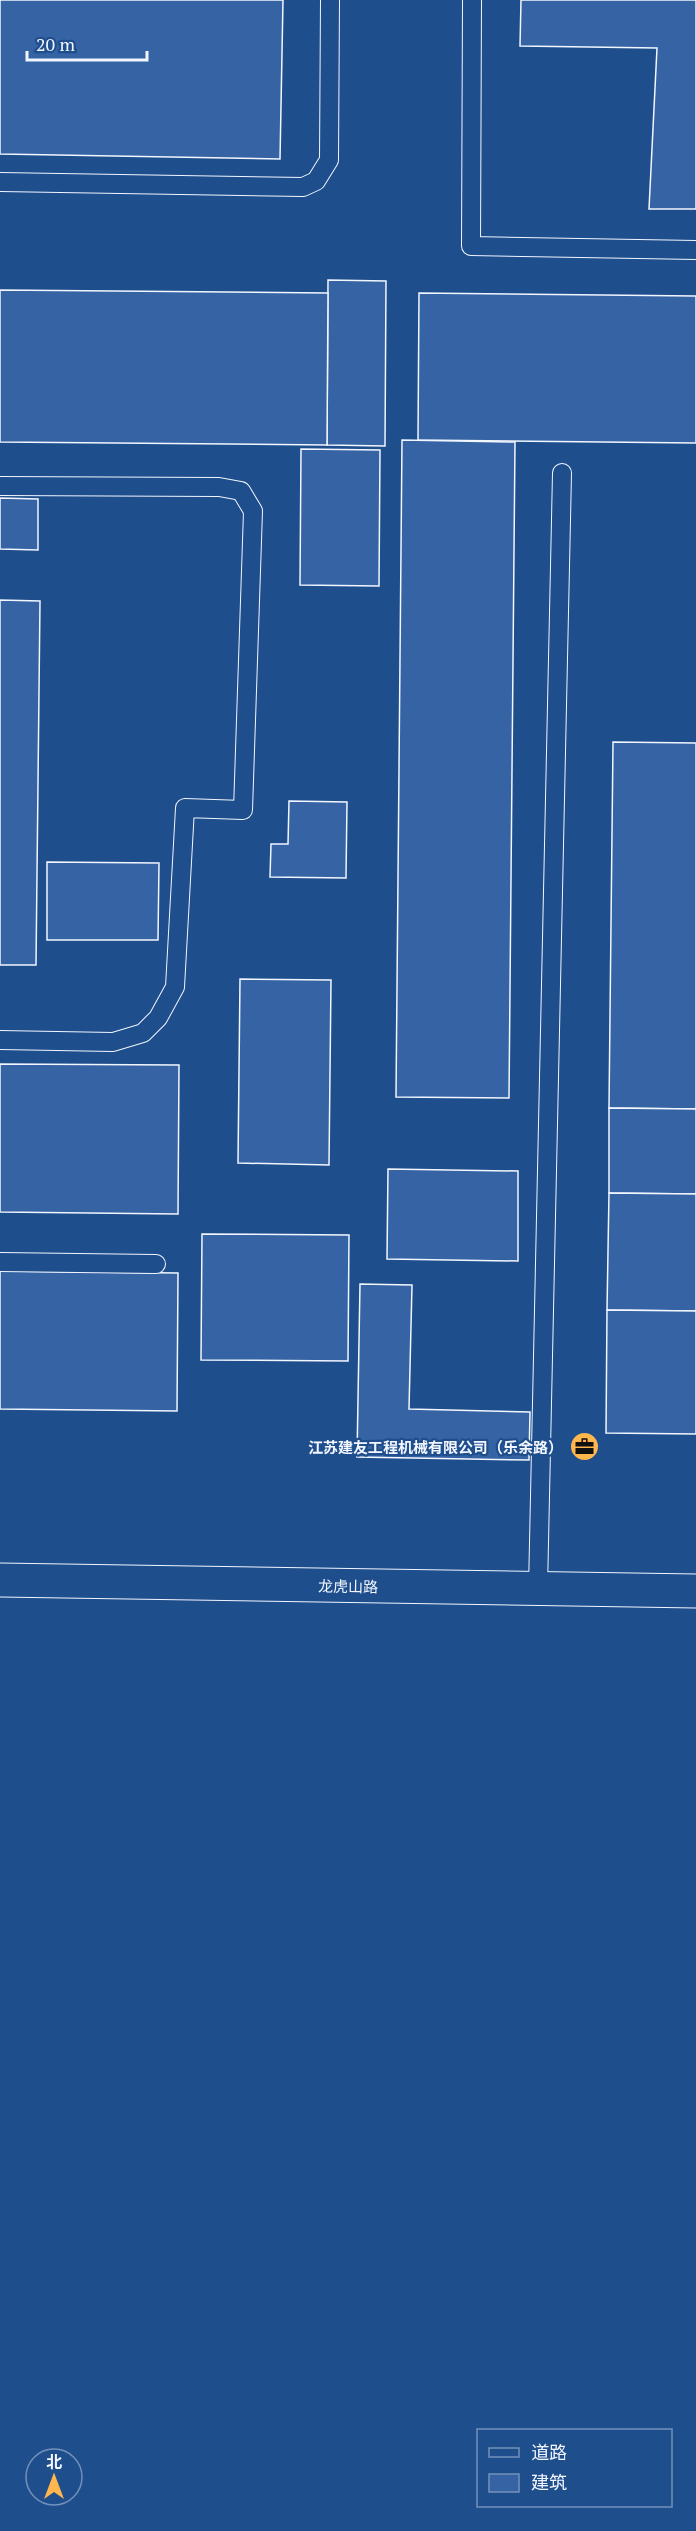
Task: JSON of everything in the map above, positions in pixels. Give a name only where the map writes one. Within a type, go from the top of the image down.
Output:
[{"type":"street","name":"龙虎山路","points":[[0,1580],[696,1591]]},
{"type":"lane","points":[[0,182],[303,187],[316,182],[329,160],[330,0]]},
{"type":"lane","points":[[472,0],[471,246],[696,250]]},
{"type":"lane","points":[[537,1589],[562,473]]},
{"type":"lane","points":[[0,486],[219,487],[241,491],[253,511],[243,810],[185,808],[176,987],[158,1018],[143,1033],[113,1042],[0,1040]]},
{"type":"lane","points":[[0,1262],[156,1264]]},
{"type":"building","points":[[0,0],[283,0],[280,159],[0,154]]},
{"type":"building","points":[[521,0],[696,0],[696,209],[649,209],[657,48],[520,46]]},
{"type":"building","points":[[328,280],[386,281],[385,446],[327,445]]},
{"type":"building","points":[[0,290],[328,293],[327,445],[0,442]]},
{"type":"building","points":[[419,293],[696,296],[696,443],[418,440]]},
{"type":"building","points":[[402,440],[515,442],[509,1098],[396,1097]]},
{"type":"building","points":[[301,449],[380,450],[379,586],[300,585]]},
{"type":"building","points":[[0,498],[38,499],[38,550],[0,549]]},
{"type":"building","points":[[0,600],[40,601],[36,965],[0,965]]},
{"type":"building","points":[[613,742],[696,743],[696,1109],[609,1108]]},
{"type":"building","points":[[289,801],[347,802],[346,878],[270,877],[271,844],[288,844]]},
{"type":"building","points":[[47,862],[159,863],[158,940],[47,940]]},
{"type":"building","points":[[240,979],[331,980],[329,1165],[238,1163]]},
{"type":"building","points":[[0,1064],[179,1065],[178,1214],[0,1212]]},
{"type":"building","points":[[609,1108],[696,1109],[696,1194],[609,1193]]},
{"type":"building","points":[[388,1169],[518,1171],[518,1261],[387,1259]]},
{"type":"building","points":[[609,1193],[696,1194],[696,1311],[607,1310]]},
{"type":"building","points":[[202,1234],[349,1235],[348,1361],[201,1360]]},
{"type":"building","points":[[0,1271],[178,1273],[177,1411],[0,1409]]},
{"type":"building","points":[[360,1284],[412,1285],[409,1409],[530,1412],[529,1460],[357,1457]]},
{"type":"building","points":[[607,1310],[696,1311],[696,1434],[606,1433]]},
{"type":"place","name":"江苏建友工程机械有限公司（乐余路）","points":[[584,1447]]}]
